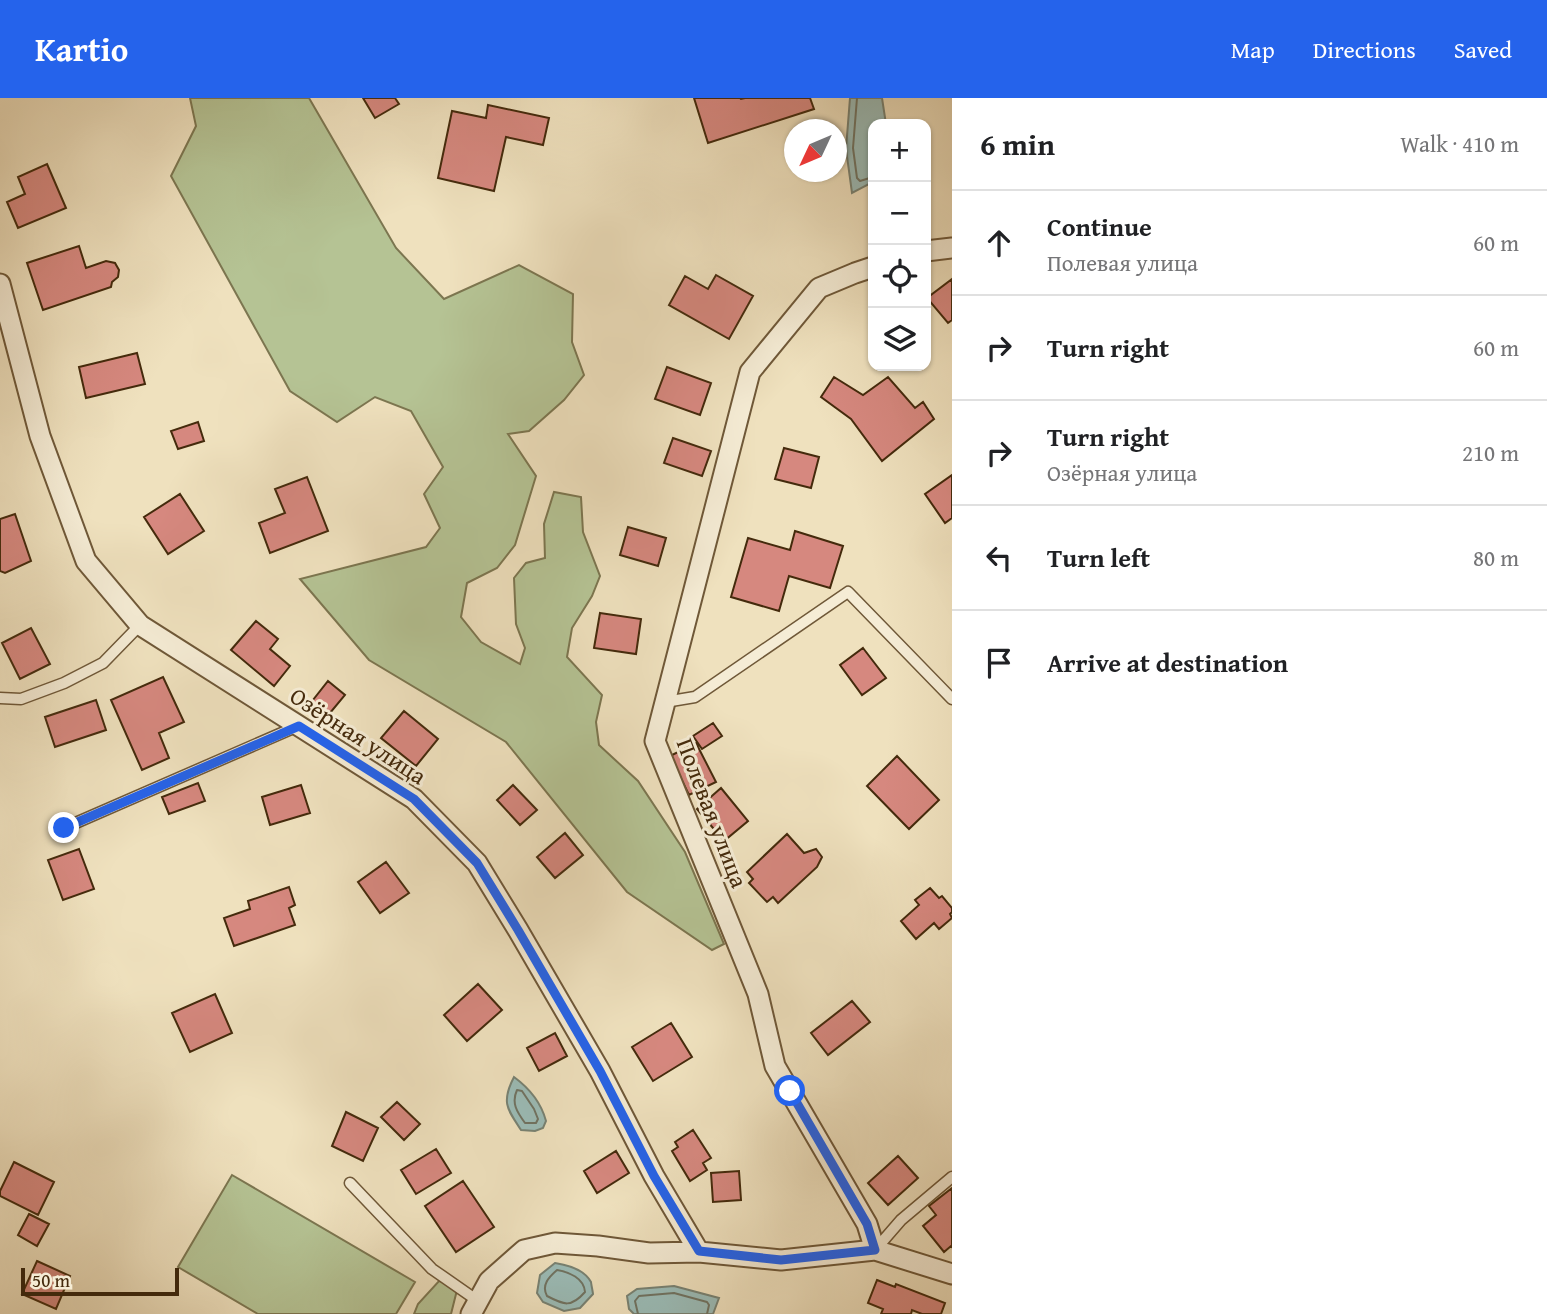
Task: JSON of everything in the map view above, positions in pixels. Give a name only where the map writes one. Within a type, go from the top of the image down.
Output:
[{"type":"street","points":[[931,250],[952,248]]},
{"type":"street","name":"Полевая улица","points":[[868,269],[820,288],[750,372],[655,741],[758,994],[775,1066],[867,1224],[875,1250]]},
{"type":"street","name":"Озёрная улица","points":[[0,284],[40,436],[86,561],[140,625],[414,799],[477,863],[600,1071],[654,1176],[699,1251]]},
{"type":"street","points":[[474,1308],[489,1281],[524,1250],[555,1243],[649,1253],[699,1251],[781,1260],[875,1250],[952,1274]]},
{"type":"lane","points":[[665,702],[695,697],[848,592],[952,699]]},
{"type":"lane","points":[[0,698],[21,699],[64,683],[103,663],[140,625]]},
{"type":"lane","points":[[64,828],[299,726]]},
{"type":"lane","points":[[875,1250],[901,1220],[952,1177]]},
{"type":"lane","points":[[351,1183],[432,1269],[474,1308]]},
{"type":"green space","points":[[190,98],[309,98],[396,248],[444,299],[519,265],[573,294],[572,342],[584,375],[564,400],[529,431],[508,434],[536,476],[515,545],[497,568],[467,583],[461,617],[481,642],[520,664],[525,648],[516,624],[514,578],[526,563],[545,558],[544,524],[554,492],[581,497],[583,532],[600,576],[592,596],[572,628],[567,657],[602,695],[596,722],[599,745],[638,781],[685,852],[724,944],[712,950],[627,892],[506,742],[369,660],[300,579],[426,547],[440,528],[424,494],[443,467],[411,411],[375,397],[337,422],[290,391],[171,176],[196,126]]},
{"type":"green space","points":[[232,1175],[415,1282],[396,1314],[258,1314],[178,1267]]},
{"type":"green space","points":[[439,1281],[450,1283],[457,1290],[451,1314],[414,1314],[418,1304]]},
{"type":"water","points":[[850,98],[882,98],[885,119],[868,119],[868,185],[852,193],[847,156]]},
{"type":"water","points":[[514,1077],[538,1102],[546,1121],[543,1128],[535,1131],[521,1130],[512,1116],[507,1099]]},
{"type":"water","points":[[555,1263],[580,1271],[591,1282],[593,1294],[580,1308],[564,1311],[543,1302],[537,1293],[540,1275]]},
{"type":"water","points":[[674,1286],[719,1298],[713,1314],[634,1314],[629,1309],[627,1296],[637,1289]]},
{"type":"building","points":[[363,98],[395,98],[399,104],[375,118]]},
{"type":"building","points":[[694,98],[810,98],[814,109],[708,143]]},
{"type":"building","points":[[488,105],[549,118],[543,145],[506,137],[494,191],[438,178],[452,111],[486,118]]},
{"type":"building","points":[[47,164],[66,208],[18,228],[7,202],[25,194],[18,177]]},
{"type":"building","points":[[79,246],[86,268],[106,261],[115,263],[119,270],[118,277],[111,287],[43,310],[27,263]]},
{"type":"building","points":[[716,275],[753,296],[729,339],[669,305],[685,276],[708,289]]},
{"type":"building","points":[[952,279],[952,320],[948,323],[931,303],[931,295]]},
{"type":"building","points":[[137,353],[145,384],[86,398],[79,367]]},
{"type":"building","points":[[667,367],[711,383],[700,415],[655,399]]},
{"type":"building","points":[[834,377],[863,395],[888,377],[915,408],[923,402],[934,419],[882,461],[851,419],[821,397]]},
{"type":"building","points":[[198,422],[204,441],[178,449],[171,431]]},
{"type":"building","points":[[673,438],[711,451],[702,476],[664,463]]},
{"type":"building","points":[[784,448],[819,457],[811,488],[775,479]]},
{"type":"building","points":[[952,475],[952,518],[945,523],[925,494]]},
{"type":"building","points":[[307,477],[328,531],[270,553],[259,523],[285,513],[275,489]]},
{"type":"building","points":[[180,494],[204,531],[168,554],[144,517]]},
{"type":"building","points":[[15,514],[31,561],[5,573],[0,571],[0,519]]},
{"type":"building","points":[[628,527],[666,538],[658,566],[620,555]]},
{"type":"building","points":[[795,531],[843,546],[830,588],[789,576],[779,611],[731,597],[748,538],[790,550]]},
{"type":"building","points":[[600,613],[641,619],[636,654],[594,648]]},
{"type":"building","points":[[256,621],[278,639],[270,649],[290,666],[274,686],[231,650]]},
{"type":"building","points":[[31,628],[50,664],[20,679],[2,643]]},
{"type":"building","points":[[863,648],[886,678],[862,695],[840,665]]},
{"type":"building","points":[[163,677],[184,722],[159,733],[169,758],[142,770],[111,700]]},
{"type":"building","points":[[328,681],[345,695],[325,719],[309,705]]},
{"type":"building","points":[[96,700],[106,730],[55,747],[45,717]]},
{"type":"building","points":[[404,711],[438,739],[416,766],[381,738]]},
{"type":"building","points":[[713,723],[722,736],[702,749],[693,736]]},
{"type":"building","points":[[696,743],[716,782],[689,795],[670,756]]},
{"type":"building","points":[[897,756],[939,800],[909,829],[867,786]]},
{"type":"building","points":[[198,783],[205,801],[169,814],[162,797]]},
{"type":"building","points":[[301,785],[310,813],[270,825],[262,797]]},
{"type":"building","points":[[513,785],[537,810],[520,825],[497,800]]},
{"type":"building","points":[[721,788],[748,821],[724,841],[697,809]]},
{"type":"building","points":[[565,833],[583,855],[555,878],[537,857]]},
{"type":"building","points":[[787,834],[804,853],[816,849],[822,857],[817,867],[778,903],[773,897],[767,902],[749,883],[753,879],[747,872]]},
{"type":"building","points":[[79,849],[94,889],[63,900],[48,860]]},
{"type":"building","points":[[386,862],[409,893],[380,913],[358,882]]},
{"type":"building","points":[[289,887],[295,905],[289,908],[295,925],[234,946],[224,918],[250,909],[248,901]]},
{"type":"building","points":[[930,888],[939,898],[942,896],[952,908],[952,918],[939,929],[934,923],[916,939],[901,921],[919,905],[915,900]]},
{"type":"building","points":[[478,984],[502,1010],[467,1041],[444,1015]]},
{"type":"building","points":[[215,994],[232,1033],[190,1052],[172,1013]]},
{"type":"building","points":[[852,1001],[870,1022],[828,1055],[811,1033]]},
{"type":"building","points":[[671,1023],[692,1057],[653,1081],[632,1047]]},
{"type":"building","points":[[555,1033],[567,1056],[539,1071],[527,1048]]},
{"type":"building","points":[[397,1102],[420,1124],[404,1140],[381,1117]]},
{"type":"building","points":[[346,1112],[378,1128],[363,1161],[332,1146]]},
{"type":"building","points":[[693,1130],[711,1158],[703,1163],[707,1170],[690,1181],[672,1151],[678,1147],[675,1142]]},
{"type":"building","points":[[436,1149],[451,1173],[416,1194],[401,1170]]},
{"type":"building","points":[[616,1151],[629,1173],[597,1193],[584,1171]]},
{"type":"building","points":[[898,1156],[918,1178],[888,1205],[868,1183]]},
{"type":"building","points":[[14,1162],[54,1182],[38,1215],[0,1196]]},
{"type":"building","points":[[739,1171],[741,1200],[713,1202],[711,1173]]},
{"type":"building","points":[[463,1181],[494,1227],[456,1252],[425,1206]]},
{"type":"building","points":[[952,1188],[952,1247],[944,1252],[923,1226],[936,1215],[929,1206]]},
{"type":"building","points":[[29,1214],[49,1224],[37,1246],[18,1235]]},
{"type":"building","points":[[37,1261],[70,1276],[56,1309],[22,1294]]},
{"type":"building","points":[[877,1280],[895,1287],[896,1284],[945,1303],[941,1314],[922,1314],[912,1310],[911,1314],[881,1314],[883,1309],[868,1303]]},
{"type":"route","points":[[64,828],[299,726],[414,799],[477,863],[600,1071],[654,1176],[699,1251],[781,1260],[875,1250],[867,1224],[790,1091]]}]
